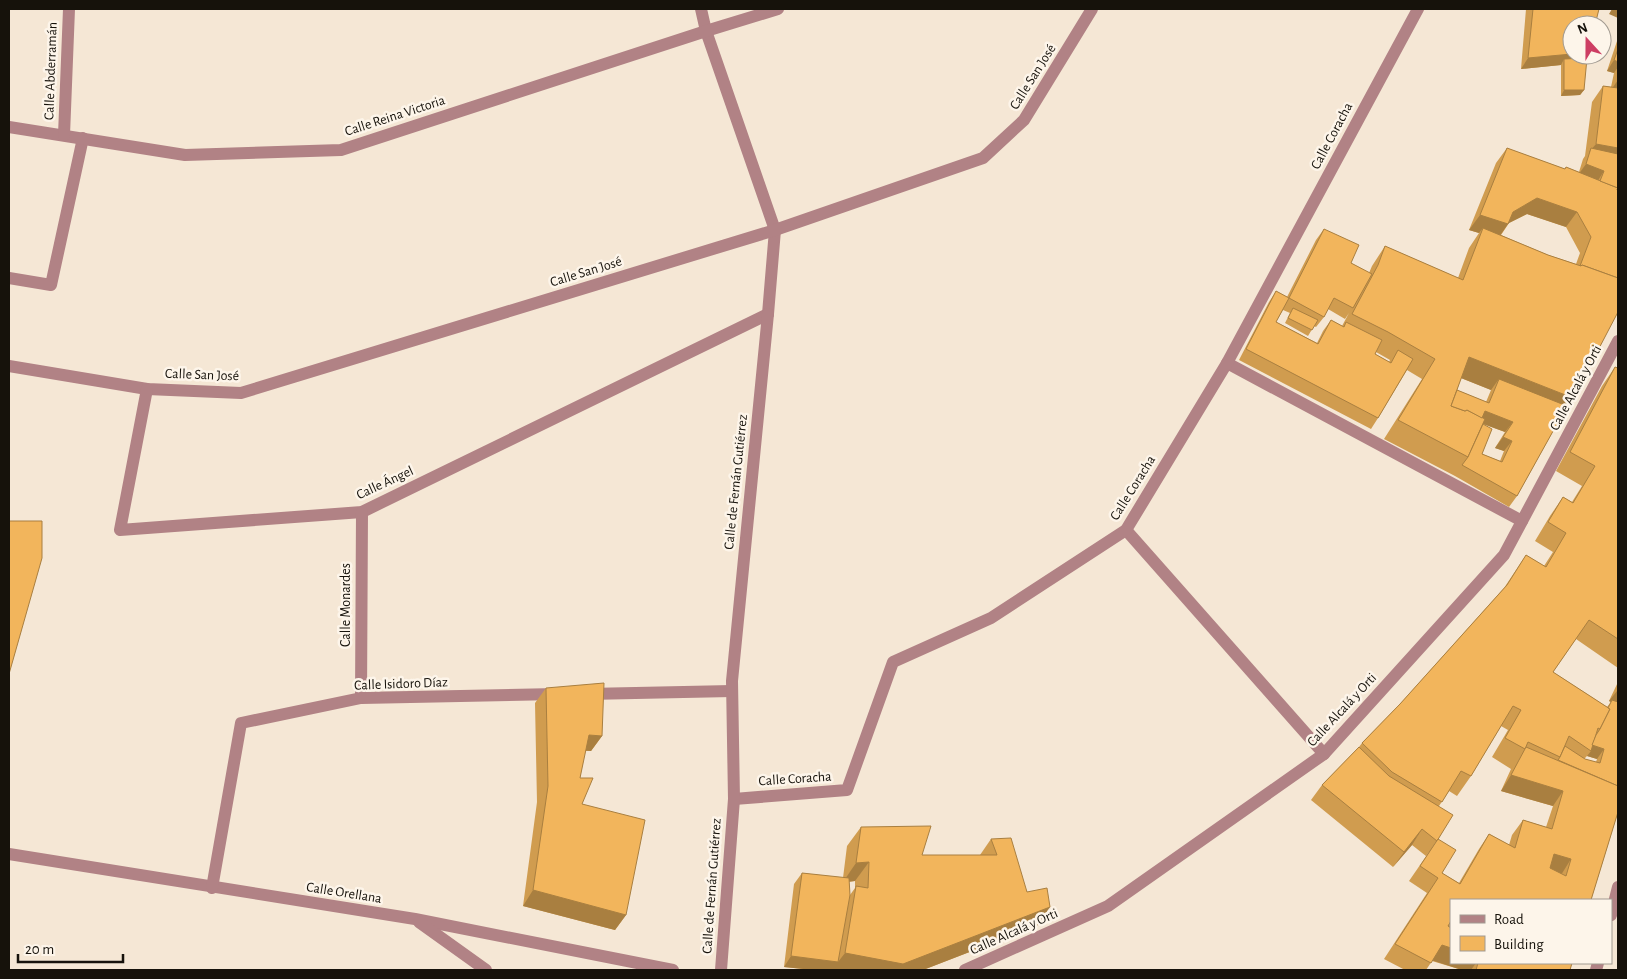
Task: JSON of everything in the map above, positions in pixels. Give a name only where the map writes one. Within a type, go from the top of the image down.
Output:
[{"type":"street","name":"Calle Abderramán","points":[[64,135],[69,9]]},
{"type":"street","name":"Calle de Fernán Gutiérrez","points":[[701,9],[706,31],[775,230],[732,691],[734,799],[721,970]]},
{"type":"street","name":"Calle Reina Victoria","points":[[9,127],[185,155],[341,150],[778,9]]},
{"type":"street","name":"Calle San José","points":[[9,366],[147,389],[241,393],[775,230],[983,158],[1024,120],[1092,9]]},
{"type":"street","name":"Calle Coracha","points":[[734,799],[847,790],[893,662],[990,618],[1126,530],[1227,363],[1418,9]]},
{"type":"street","points":[[9,278],[51,285],[83,138]]},
{"type":"street","name":"Calle Ángel","points":[[147,389],[120,530],[362,512],[768,314]]},
{"type":"street","name":"Calle Alcalá y Orti","points":[[965,970],[1108,906],[1324,754],[1504,555],[1618,341]]},
{"type":"street","points":[[1227,363],[1522,521]]},
{"type":"street","name":"Calle Monardes","points":[[361,698],[362,512]]},
{"type":"street","points":[[1126,530],[1324,754]]},
{"type":"street","name":"Calle Isidoro Díaz","points":[[212,888],[241,723],[361,698],[732,691]]},
{"type":"street","name":"Calle Orellana","points":[[9,854],[415,919],[673,970]]},
{"type":"street","points":[[1612,911],[1618,887]]},
{"type":"street","points":[[415,919],[486,970]]},
{"type":"building","points":[[1533,9],[1599,9],[1598,15],[1562,15],[1562,55],[1528,58]]},
{"type":"building","points":[[1618,49],[1618,62],[1614,60]]},
{"type":"building","points":[[1564,65],[1586,65],[1584,90],[1564,90]]},
{"type":"building","points":[[1603,86],[1618,88],[1618,148],[1596,144]]},
{"type":"building","points":[[1507,148],[1565,169],[1566,167],[1618,188],[1618,278],[1582,265],[1580,266],[1591,237],[1577,212],[1537,198],[1513,212],[1508,224],[1480,215]]},
{"type":"building","points":[[1591,148],[1618,154],[1618,188],[1600,181],[1604,171],[1586,164]]},
{"type":"building","points":[[1483,228],[1548,255],[1618,278],[1618,312],[1573,398],[1469,357],[1451,406],[1467,410],[1485,419],[1468,457],[1398,420],[1435,359],[1352,314],[1378,265],[1385,246],[1463,280]]},
{"type":"building","points":[[1324,229],[1359,245],[1351,263],[1372,274],[1353,308],[1334,298],[1324,317],[1289,298]]},
{"type":"building","points":[[1276,291],[1289,298],[1276,322],[1318,344],[1331,320],[1344,327],[1346,322],[1382,340],[1375,354],[1391,363],[1398,350],[1413,359],[1378,418],[1246,349]]},
{"type":"building","points":[[1293,308],[1318,320],[1312,330],[1288,318]]},
{"type":"building","points":[[1615,367],[1618,368],[1618,639],[1589,620],[1553,672],[1610,709],[1600,729],[1598,728],[1591,751],[1569,736],[1560,757],[1528,742],[1525,749],[1505,738],[1521,710],[1513,706],[1471,776],[1461,771],[1442,802],[1392,772],[1362,743],[1400,704],[1507,585],[1526,555],[1546,567],[1566,533],[1548,522],[1563,497],[1573,503],[1595,466],[1570,452]]},
{"type":"building","points":[[1499,379],[1567,406],[1517,496],[1462,465],[1468,457],[1483,424],[1492,429],[1482,454],[1502,462],[1512,441],[1503,437],[1513,422],[1485,411],[1482,418],[1467,410],[1451,406],[1457,390],[1489,403]]},
{"type":"building","points":[[9,521],[42,521],[42,558],[9,674]]},
{"type":"building","points":[[604,683],[602,736],[589,735],[580,778],[593,778],[582,804],[645,820],[626,915],[533,890],[548,786],[546,688]]},
{"type":"building","points":[[1612,700],[1618,702],[1618,786],[1558,760],[1565,746],[1585,759],[1600,763],[1604,749],[1592,745],[1610,709],[1608,708]]},
{"type":"building","points":[[1359,747],[1389,776],[1453,815],[1437,841],[1422,829],[1404,852],[1322,785]]},
{"type":"building","points":[[1526,747],[1618,786],[1618,812],[1591,899],[1450,899],[1450,923],[1448,926],[1450,927],[1450,948],[1442,945],[1431,963],[1395,944],[1438,878],[1420,866],[1438,839],[1456,850],[1442,873],[1460,884],[1489,834],[1515,848],[1523,820],[1552,829],[1563,791],[1511,775]],"holes":[[[1554,854],[1571,859],[1566,876],[1550,868]]]},
{"type":"building","points":[[931,826],[922,855],[997,855],[991,839],[1011,838],[1027,892],[1047,888],[1050,907],[903,964],[845,953],[856,886],[868,888],[869,862],[856,863],[861,827]]},
{"type":"building","points":[[802,873],[849,878],[850,895],[838,962],[791,956]]},
{"type":"building","points":[[1478,964],[1572,964],[1570,970],[1476,970]]}]
